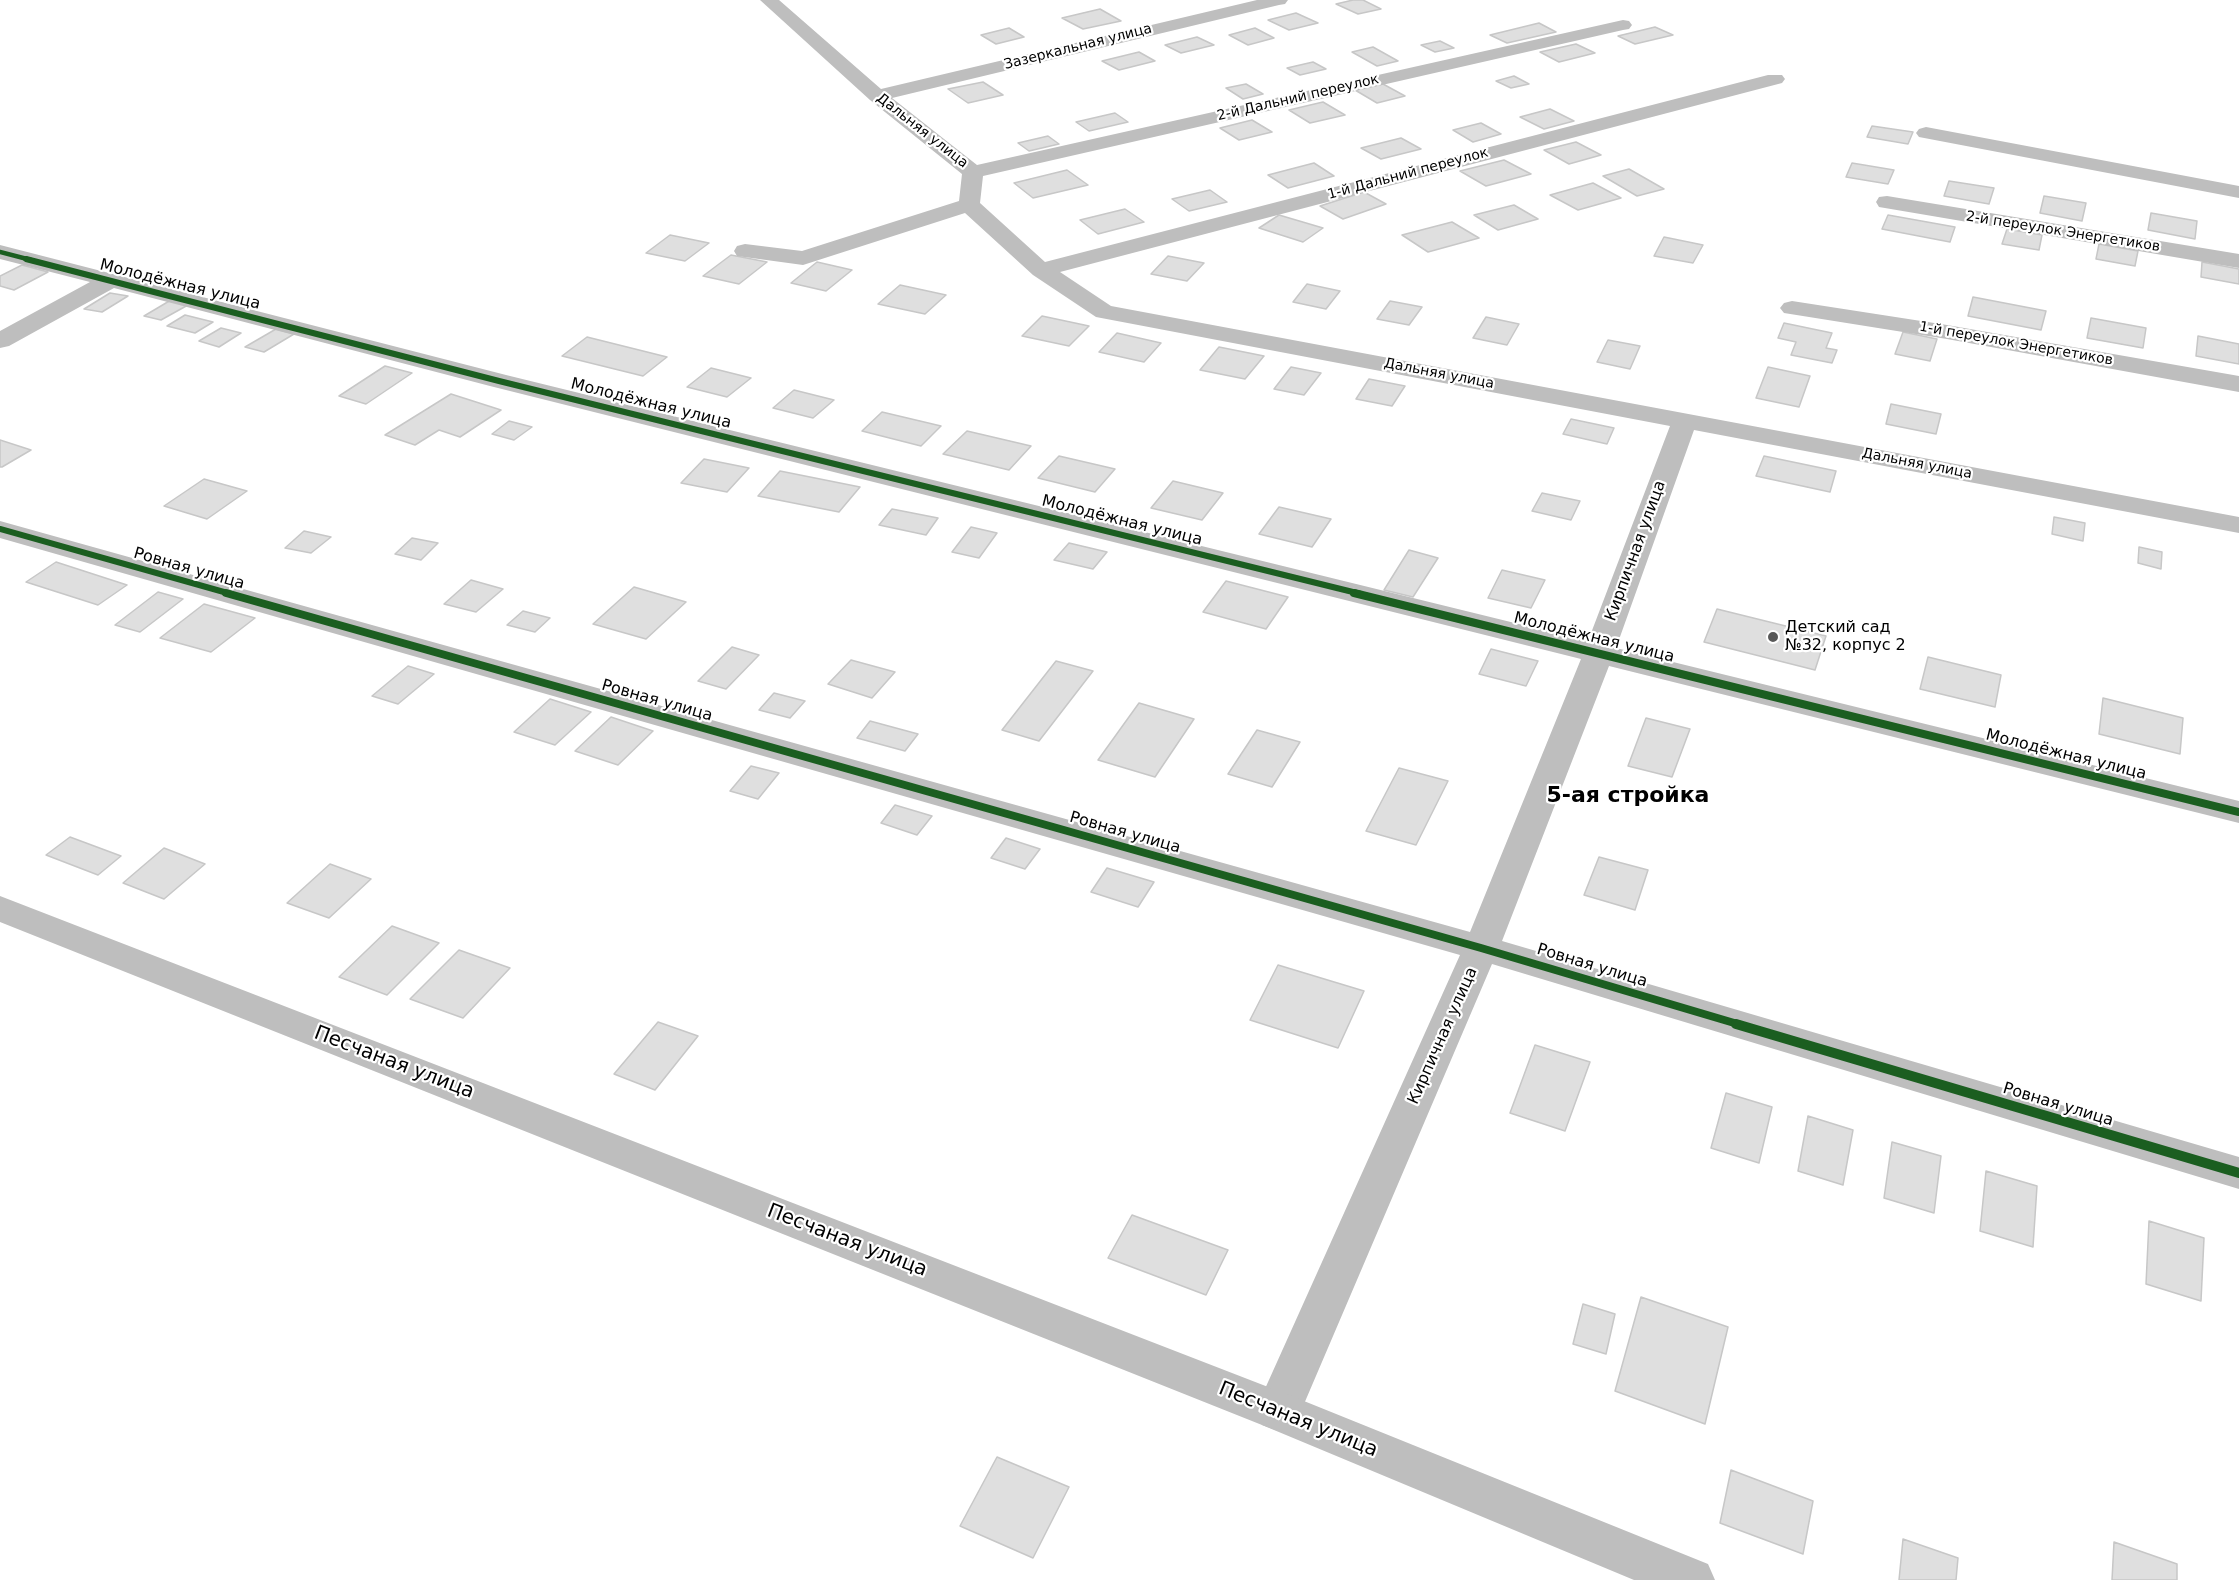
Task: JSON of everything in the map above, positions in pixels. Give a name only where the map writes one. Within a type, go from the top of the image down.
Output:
[{"type":"street","name":"Дальняя улица","points":[[769,0],[877,96],[973,172],[969,205],[1041,270],[1104,312],[2239,525]]},
{"type":"street","name":"Зазеркальная улица","points":[[877,96],[1279,0]]},
{"type":"street","name":"2-й Дальний переулок","points":[[973,172],[1623,25]]},
{"type":"street","name":"1-й Дальний переулок","points":[[1041,270],[1774,79]]},
{"type":"street","points":[[1926,133],[2239,192]]},
{"type":"street","name":"2-й переулок Энергетиков","points":[[1887,202],[2239,261]]},
{"type":"street","points":[[745,251],[803,258],[969,205]]},
{"type":"street","name":"Молодёжная улица","points":[[0,252],[487,378],[2239,812]]},
{"type":"street","points":[[0,341],[110,281]]},
{"type":"street","name":"1-й переулок Энергетиков","points":[[1792,308],[1947,332],[2239,384]]},
{"type":"street","name":"Кирпичная улица","points":[[1278,1411],[1481,948],[1599,653],[1685,420]]},
{"type":"street","name":"Ровная улица","points":[[0,530],[1481,948],[2239,1173]]},
{"type":"street","name":"Песчаная улица","points":[[0,908],[1278,1411],[1691,1580]]},
{"type":"building","points":[[1363,0],[1381,9],[1358,14],[1336,4]]},
{"type":"building","points":[[1100,9],[1121,21],[1083,29],[1062,18]]},
{"type":"building","points":[[1296,13],[1318,23],[1289,30],[1268,20]]},
{"type":"building","points":[[1539,23],[1556,32],[1507,43],[1490,35]]},
{"type":"building","points":[[1655,27],[1673,35],[1635,44],[1618,36]]},
{"type":"building","points":[[1009,28],[1024,37],[996,44],[981,35]]},
{"type":"building","points":[[1255,28],[1274,38],[1248,45],[1229,35]]},
{"type":"building","points":[[1197,37],[1214,45],[1181,53],[1165,45]]},
{"type":"building","points":[[1440,41],[1454,48],[1435,52],[1421,45]]},
{"type":"building","points":[[1576,44],[1595,53],[1559,62],[1540,52]]},
{"type":"building","points":[[1373,47],[1398,61],[1377,66],[1352,52]]},
{"type":"building","points":[[1139,52],[1155,61],[1119,70],[1102,61]]},
{"type":"building","points":[[1313,62],[1326,69],[1300,75],[1287,68]]},
{"type":"building","points":[[1514,76],[1529,84],[1511,88],[1496,81]]},
{"type":"building","points":[[983,82],[1003,95],[968,103],[948,89]]},
{"type":"building","points":[[1246,84],[1263,94],[1243,99],[1226,88]]},
{"type":"building","points":[[1383,84],[1405,96],[1377,103],[1355,90]]},
{"type":"building","points":[[1323,102],[1345,115],[1310,123],[1289,110]]},
{"type":"building","points":[[1550,109],[1574,121],[1544,129],[1520,117]]},
{"type":"building","points":[[1115,113],[1128,122],[1089,131],[1076,122]]},
{"type":"building","points":[[1252,120],[1272,132],[1239,140],[1220,128]]},
{"type":"building","points":[[1481,123],[1501,134],[1473,142],[1453,130]]},
{"type":"building","points":[[1872,126],[1913,132],[1908,144],[1867,137]]},
{"type":"building","points":[[1048,136],[1059,144],[1029,151],[1018,143]]},
{"type":"building","points":[[1401,138],[1421,149],[1381,159],[1361,148]]},
{"type":"building","points":[[1576,142],[1601,155],[1569,164],[1544,150]]},
{"type":"building","points":[[1504,160],[1531,174],[1486,186],[1460,171]]},
{"type":"building","points":[[1314,163],[1334,176],[1288,188],[1268,175]]},
{"type":"building","points":[[1852,163],[1894,170],[1888,184],[1846,177]]},
{"type":"building","points":[[1629,169],[1664,189],[1637,196],[1603,176]]},
{"type":"building","points":[[1067,170],[1088,185],[1033,198],[1014,183]]},
{"type":"building","points":[[1949,181],[1994,188],[1989,204],[1944,196]]},
{"type":"building","points":[[1593,183],[1621,198],[1578,210],[1550,195]]},
{"type":"building","points":[[1210,190],[1227,202],[1189,211],[1172,199]]},
{"type":"building","points":[[1364,192],[1386,204],[1343,219],[1320,206]]},
{"type":"building","points":[[2044,196],[2086,203],[2082,221],[2040,213]]},
{"type":"building","points":[[1514,205],[1538,219],[1498,230],[1474,215]]},
{"type":"building","points":[[1125,209],[1144,222],[1098,234],[1080,220]]},
{"type":"building","points":[[2151,213],[2197,221],[2195,239],[2148,230]]},
{"type":"building","points":[[1279,215],[1323,228],[1303,242],[1259,228]]},
{"type":"building","points":[[1888,215],[1955,227],[1950,242],[1882,229]]},
{"type":"building","points":[[1452,222],[1479,238],[1428,252],[1402,235]]},
{"type":"building","points":[[2007,229],[2042,235],[2039,250],[2002,244]]},
{"type":"building","points":[[670,235],[709,243],[685,261],[646,253]]},
{"type":"building","points":[[1664,237],[1703,245],[1693,263],[1654,256]]},
{"type":"building","points":[[2099,244],[2138,251],[2135,266],[2096,259]]},
{"type":"building","points":[[731,255],[767,262],[739,284],[703,276]]},
{"type":"building","points":[[1168,256],[1204,263],[1187,281],[1151,274]]},
{"type":"building","points":[[817,262],[852,270],[826,291],[791,283]]},
{"type":"building","points":[[2202,262],[2239,269],[2239,284],[2201,277]]},
{"type":"building","points":[[22,265],[48,272],[14,290],[0,286],[0,276]]},
{"type":"building","points":[[1307,284],[1340,291],[1326,309],[1293,302]]},
{"type":"building","points":[[900,285],[946,295],[925,314],[878,304]]},
{"type":"building","points":[[110,293],[128,296],[102,312],[84,309]]},
{"type":"building","points":[[1973,297],[2046,311],[2041,330],[1968,316]]},
{"type":"building","points":[[171,300],[188,305],[161,320],[144,316]]},
{"type":"building","points":[[1390,301],[1422,307],[1409,325],[1377,319]]},
{"type":"building","points":[[185,315],[213,322],[195,333],[167,326]]},
{"type":"building","points":[[1042,316],[1089,326],[1069,346],[1022,336]]},
{"type":"building","points":[[1486,317],[1519,324],[1507,345],[1473,338]]},
{"type":"building","points":[[2091,318],[2146,328],[2143,348],[2087,338]]},
{"type":"building","points":[[1784,323],[1832,333],[1826,348],[1837,350],[1832,363],[1791,355],[1796,342],[1778,338]]},
{"type":"building","points":[[221,328],[241,333],[219,347],[199,341]]},
{"type":"building","points":[[276,329],[294,334],[264,352],[245,347]]},
{"type":"building","points":[[1903,332],[1937,339],[1930,361],[1895,354]]},
{"type":"building","points":[[1117,333],[1161,343],[1144,362],[1099,352]]},
{"type":"building","points":[[2198,336],[2239,344],[2239,364],[2196,356]]},
{"type":"building","points":[[587,337],[667,357],[643,376],[562,356]]},
{"type":"building","points":[[1608,340],[1640,346],[1630,369],[1597,362]]},
{"type":"building","points":[[1219,347],[1264,356],[1245,379],[1200,370]]},
{"type":"building","points":[[385,366],[412,373],[366,404],[339,396]]},
{"type":"building","points":[[1291,367],[1321,373],[1304,395],[1274,389]]},
{"type":"building","points":[[1768,367],[1810,376],[1799,407],[1756,398]]},
{"type":"building","points":[[711,368],[751,378],[727,397],[687,387]]},
{"type":"building","points":[[1369,379],[1405,386],[1392,406],[1356,399]]},
{"type":"building","points":[[794,390],[834,400],[813,418],[773,408]]},
{"type":"building","points":[[451,394],[501,410],[460,437],[439,430],[415,445],[385,435]]},
{"type":"building","points":[[1891,404],[1941,414],[1936,434],[1886,424]]},
{"type":"building","points":[[882,412],[941,426],[921,446],[862,431]]},
{"type":"building","points":[[1571,419],[1614,428],[1607,444],[1563,434]]},
{"type":"building","points":[[509,421],[532,427],[514,440],[492,434]]},
{"type":"building","points":[[967,431],[1031,446],[1009,470],[943,454]]},
{"type":"building","points":[[0,440],[31,450],[0,467]]},
{"type":"building","points":[[1059,456],[1115,469],[1095,492],[1038,478]]},
{"type":"building","points":[[1764,456],[1836,471],[1830,492],[1756,476]]},
{"type":"building","points":[[704,459],[749,468],[727,492],[681,483]]},
{"type":"building","points":[[780,471],[860,487],[839,512],[758,496]]},
{"type":"building","points":[[204,479],[247,491],[207,519],[164,506]]},
{"type":"building","points":[[1173,481],[1223,493],[1202,520],[1151,508]]},
{"type":"building","points":[[1542,493],[1580,501],[1571,520],[1532,511]]},
{"type":"building","points":[[1279,507],[1331,519],[1312,547],[1259,534]]},
{"type":"building","points":[[892,509],[938,518],[926,535],[879,525]]},
{"type":"building","points":[[2054,517],[2085,523],[2083,541],[2052,534]]},
{"type":"building","points":[[971,527],[997,533],[979,558],[952,552]]},
{"type":"building","points":[[304,531],[331,537],[311,553],[285,548]]},
{"type":"building","points":[[412,538],[438,543],[421,560],[395,554]]},
{"type":"building","points":[[1069,543],[1107,552],[1093,569],[1054,560]]},
{"type":"building","points":[[2139,547],[2162,552],[2161,569],[2138,563]]},
{"type":"building","points":[[1409,550],[1438,558],[1413,597],[1384,590]]},
{"type":"building","points":[[56,562],[127,585],[98,605],[26,582]]},
{"type":"building","points":[[1502,570],[1545,580],[1531,608],[1488,598]]},
{"type":"building","points":[[471,580],[503,589],[476,612],[444,604]]},
{"type":"building","points":[[1226,581],[1288,597],[1266,629],[1203,612]]},
{"type":"building","points":[[634,587],[686,602],[646,639],[593,624]]},
{"type":"building","points":[[158,592],[183,599],[140,632],[115,625]]},
{"type":"building","points":[[204,604],[255,618],[211,652],[160,638]]},
{"type":"building","points":[[1717,609],[1826,636],[1815,670],[1704,642]]},
{"type":"building","points":[[523,611],[550,618],[535,632],[507,625]]},
{"type":"building","points":[[732,647],[759,655],[726,689],[698,681]]},
{"type":"building","points":[[1491,649],[1538,661],[1526,686],[1479,674]]},
{"type":"building","points":[[1928,657],[2001,675],[1995,707],[1920,689]]},
{"type":"building","points":[[851,660],[895,672],[872,698],[828,684]]},
{"type":"building","points":[[1056,661],[1093,671],[1039,741],[1002,730]]},
{"type":"building","points":[[408,666],[434,674],[398,704],[372,696]]},
{"type":"building","points":[[774,693],[805,701],[790,718],[759,710]]},
{"type":"building","points":[[2103,698],[2183,718],[2180,754],[2099,734]]},
{"type":"building","points":[[550,699],[591,712],[555,745],[514,732]]},
{"type":"building","points":[[1139,703],[1194,719],[1155,777],[1098,760]]},
{"type":"building","points":[[611,717],[653,731],[618,765],[575,751]]},
{"type":"building","points":[[1646,718],[1690,729],[1672,777],[1628,766]]},
{"type":"building","points":[[870,721],[918,734],[905,751],[857,738]]},
{"type":"building","points":[[1257,730],[1300,742],[1272,787],[1228,774]]},
{"type":"building","points":[[751,766],[779,773],[758,799],[730,791]]},
{"type":"building","points":[[1399,768],[1448,781],[1416,845],[1366,831]]},
{"type":"building","points":[[895,805],[932,816],[917,835],[881,823]]},
{"type":"building","points":[[70,837],[121,856],[98,875],[46,855]]},
{"type":"building","points":[[1006,838],[1040,849],[1025,869],[991,858]]},
{"type":"building","points":[[164,848],[205,864],[164,899],[123,883]]},
{"type":"building","points":[[1599,857],[1648,870],[1635,910],[1584,895]]},
{"type":"building","points":[[330,864],[371,879],[329,918],[287,903]]},
{"type":"building","points":[[1107,868],[1154,882],[1138,907],[1091,892]]},
{"type":"building","points":[[392,926],[439,943],[387,995],[339,977]]},
{"type":"building","points":[[459,950],[510,968],[463,1018],[410,999]]},
{"type":"building","points":[[1278,965],[1364,991],[1338,1048],[1250,1020]]},
{"type":"building","points":[[658,1022],[698,1036],[655,1090],[614,1074]]},
{"type":"building","points":[[1535,1045],[1590,1062],[1565,1131],[1510,1113]]},
{"type":"building","points":[[1726,1093],[1772,1107],[1759,1163],[1711,1148]]},
{"type":"building","points":[[1808,1116],[1853,1130],[1843,1185],[1798,1171]]},
{"type":"building","points":[[1892,1142],[1941,1156],[1934,1213],[1884,1198]]},
{"type":"building","points":[[1986,1171],[2037,1186],[2033,1247],[1980,1231]]},
{"type":"building","points":[[1132,1215],[1228,1250],[1206,1295],[1108,1258]]},
{"type":"building","points":[[2149,1221],[2204,1238],[2201,1301],[2146,1284]]},
{"type":"building","points":[[1641,1297],[1728,1327],[1705,1424],[1615,1391]]},
{"type":"building","points":[[1583,1304],[1615,1314],[1606,1354],[1573,1344]]},
{"type":"building","points":[[997,1457],[1069,1487],[1033,1558],[960,1526]]},
{"type":"building","points":[[1731,1470],[1813,1501],[1803,1554],[1720,1523]]},
{"type":"building","points":[[1903,1539],[1958,1558],[1956,1580],[1899,1580]]},
{"type":"building","points":[[2114,1542],[2177,1564],[2177,1580],[2112,1580]]},
{"type":"cycle path","points":[[0,252],[499,381],[2239,812]]},
{"type":"cycle path","points":[[0,529],[1481,948],[2239,1173]]},
{"type":"place","name":"Детский сад №32, корпус 2","points":[[1773,637]]},
{"type":"district","name":"5-ая стройка","points":[[1628,796]]}]
